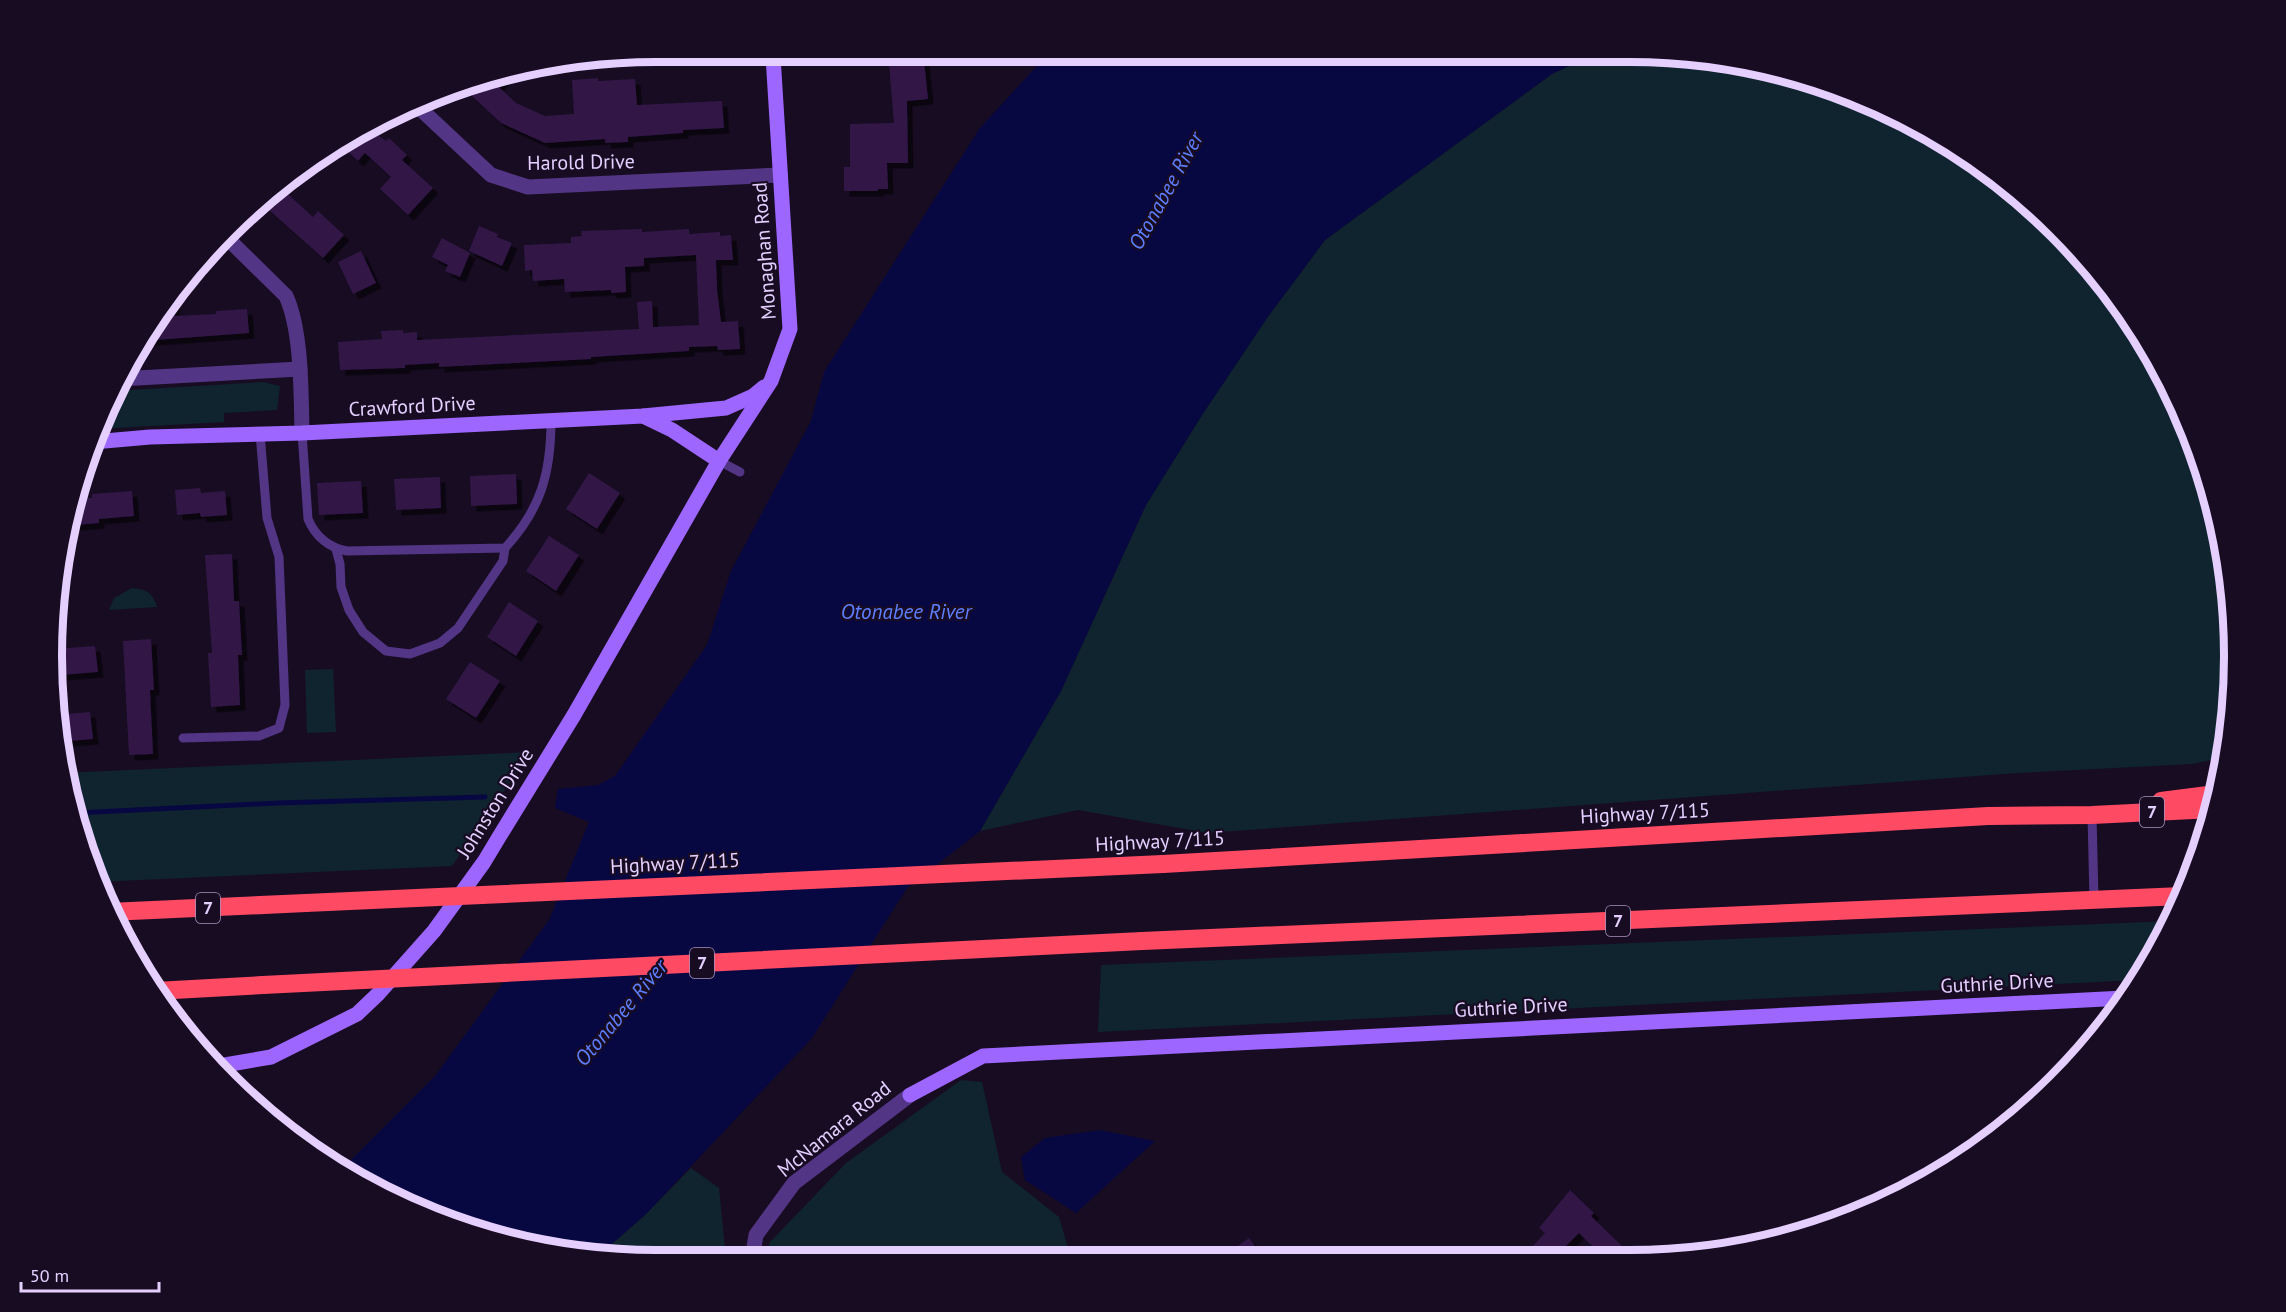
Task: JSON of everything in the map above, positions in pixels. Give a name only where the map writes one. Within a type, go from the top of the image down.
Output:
[{"type":"highway","points":[[1988,816],[2208,795]]},
{"type":"highway","name":"Highway 7/115","points":[[120,912],[1163,864],[1988,816],[2092,815],[2204,809]]},
{"type":"highway","name":"7","points":[[165,990],[1142,941],[2173,896]]},
{"type":"street","name":"Monaghan Road","points":[[719,462],[771,381],[790,328],[773,62]]},
{"type":"street","name":"Harold Drive","points":[[421,110],[491,176],[528,187],[780,175]]},
{"type":"street","points":[[231,242],[286,296],[292,308],[300,369],[302,433]]},
{"type":"street","points":[[131,378],[300,369]]},
{"type":"street","points":[[643,416],[726,408],[753,396],[771,381]]},
{"type":"street","name":"Crawford Drive","points":[[102,440],[643,416],[672,430],[719,462]]},
{"type":"street","name":"Johnston Drive","points":[[225,1065],[271,1057],[357,1014],[434,931],[484,862],[568,725],[719,462]]},
{"type":"street","name":"Guthrie Drive","points":[[910,1095],[983,1056],[2115,998]]},
{"type":"street","name":"McNamara Road","points":[[754,1250],[756,1235],[794,1183],[910,1095]]},
{"type":"lane","points":[[336,549],[340,564],[341,587],[349,610],[363,632],[386,651],[410,654],[440,643],[458,628],[503,561],[506,548],[536,506],[551,448],[550,420]]},
{"type":"lane","points":[[183,738],[259,736],[279,728],[285,705],[279,557],[267,518],[260,433]]},
{"type":"lane","points":[[302,433],[308,519],[313,531],[336,549],[347,551],[506,548]]},
{"type":"lane","points":[[719,462],[740,472]]},
{"type":"lane","points":[[2092,815],[2094,900]]},
{"type":"shaded area","points":[[1578,62],[1669,63],[1746,73],[1821,93],[1858,107],[1927,141],[1992,184],[2050,236],[2102,294],[2145,359],[2179,428],[2193,465],[2213,540],[2223,617],[2223,695],[2215,759],[2192,764],[2017,773],[1207,833],[1078,810],[980,831],[1061,691],[1146,505],[1202,415],[1267,318],[1325,240],[1552,74]]},
{"type":"shaded area","points":[[263,382],[280,386],[277,410],[224,413],[224,422],[107,429],[124,390]]},
{"type":"shaded area","points":[[132,588],[148,593],[157,607],[109,610],[114,598]]},
{"type":"shaded area","points":[[333,669],[336,732],[307,733],[305,670]]},
{"type":"shaded area","points":[[531,752],[452,866],[106,882],[93,847],[73,773]]},
{"type":"shaded area","points":[[2162,921],[2128,980],[1098,1032],[1101,965]]},
{"type":"shaded area","points":[[961,1080],[982,1082],[1002,1172],[1059,1217],[1069,1250],[769,1250],[769,1243],[846,1163]]},
{"type":"shaded area","points":[[691,1168],[719,1188],[725,1250],[607,1248],[645,1215]]},
{"type":"water","name":"Otonabee River","points":[[1041,62],[1578,62],[1552,74],[1325,240],[1267,318],[1202,415],[1146,505],[1061,691],[980,831],[907,888],[812,1038],[645,1215],[607,1248],[578,1245],[540,1239],[465,1219],[428,1205],[359,1171],[347,1164],[435,1076],[549,920],[589,822],[555,808],[558,789],[598,785],[615,776],[707,645],[731,571],[811,421],[824,372],[980,128]]},
{"type":"water","points":[[1100,1130],[1155,1141],[1076,1213],[1025,1180],[1021,1157],[1045,1138]]},
{"type":"building","points":[[924,62],[928,99],[907,101],[908,163],[887,163],[888,189],[844,191],[844,167],[850,167],[850,124],[894,123],[889,63]]},
{"type":"building","points":[[598,78],[598,81],[635,79],[637,105],[722,101],[724,128],[683,130],[683,133],[628,137],[628,142],[605,143],[605,139],[545,143],[501,123],[468,92],[501,82],[498,86],[516,103],[545,116],[574,114],[572,80]]},
{"type":"building","points":[[375,133],[386,141],[389,138],[407,155],[402,160],[433,188],[408,215],[380,189],[391,177],[365,153],[358,161],[345,150]]},
{"type":"building","points":[[285,191],[313,217],[318,211],[344,235],[323,258],[266,207]]},
{"type":"building","points":[[479,226],[512,243],[502,266],[469,251]]},
{"type":"building","points":[[642,229],[642,232],[689,229],[689,234],[720,232],[720,236],[731,235],[733,260],[716,260],[717,289],[721,322],[738,321],[740,349],[718,350],[717,346],[689,347],[689,351],[591,357],[591,359],[439,367],[439,363],[405,365],[405,368],[340,370],[338,342],[382,339],[381,331],[417,332],[417,340],[639,329],[637,302],[652,301],[653,327],[699,325],[696,255],[644,258],[644,266],[625,267],[626,292],[611,293],[611,290],[565,292],[564,279],[533,281],[532,270],[525,271],[524,245],[571,243],[571,237],[582,236],[581,231]]},
{"type":"building","points":[[442,238],[470,253],[460,277],[445,271],[448,265],[432,257]]},
{"type":"building","points":[[361,251],[376,283],[353,294],[338,262]]},
{"type":"building","points":[[175,308],[175,316],[216,314],[216,311],[247,309],[249,333],[153,340]]},
{"type":"building","points":[[589,473],[620,493],[597,529],[566,509]]},
{"type":"building","points":[[516,474],[517,504],[471,506],[470,476]]},
{"type":"building","points":[[440,477],[441,508],[396,510],[394,479]]},
{"type":"building","points":[[361,481],[363,513],[319,515],[317,483]]},
{"type":"building","points":[[200,488],[201,493],[225,491],[227,515],[201,517],[200,513],[177,515],[175,490]]},
{"type":"building","points":[[132,491],[134,516],[99,519],[99,523],[77,525],[83,498],[92,498],[92,494]]},
{"type":"building","points":[[549,536],[579,555],[556,591],[526,571]]},
{"type":"building","points":[[232,554],[234,601],[239,601],[242,655],[238,655],[240,705],[211,707],[208,653],[212,653],[205,555]]},
{"type":"building","points":[[509,602],[538,621],[516,656],[487,637]]},
{"type":"building","points":[[151,639],[154,690],[150,690],[153,754],[129,755],[123,641]]},
{"type":"building","points":[[95,646],[98,672],[62,675],[62,648]]},
{"type":"building","points":[[470,662],[500,681],[476,718],[446,699]]},
{"type":"building","points":[[90,712],[93,739],[68,741],[65,714]]},
{"type":"building","points":[[1570,1190],[1594,1213],[1591,1216],[1622,1246],[1618,1250],[1596,1250],[1579,1233],[1562,1250],[1560,1248],[1558,1250],[1529,1250],[1545,1233],[1539,1228]]},
{"type":"building","points":[[1249,1238],[1258,1250],[1232,1250]]},
{"type":"waterway","points":[[83,813],[278,803],[485,797]]}]
